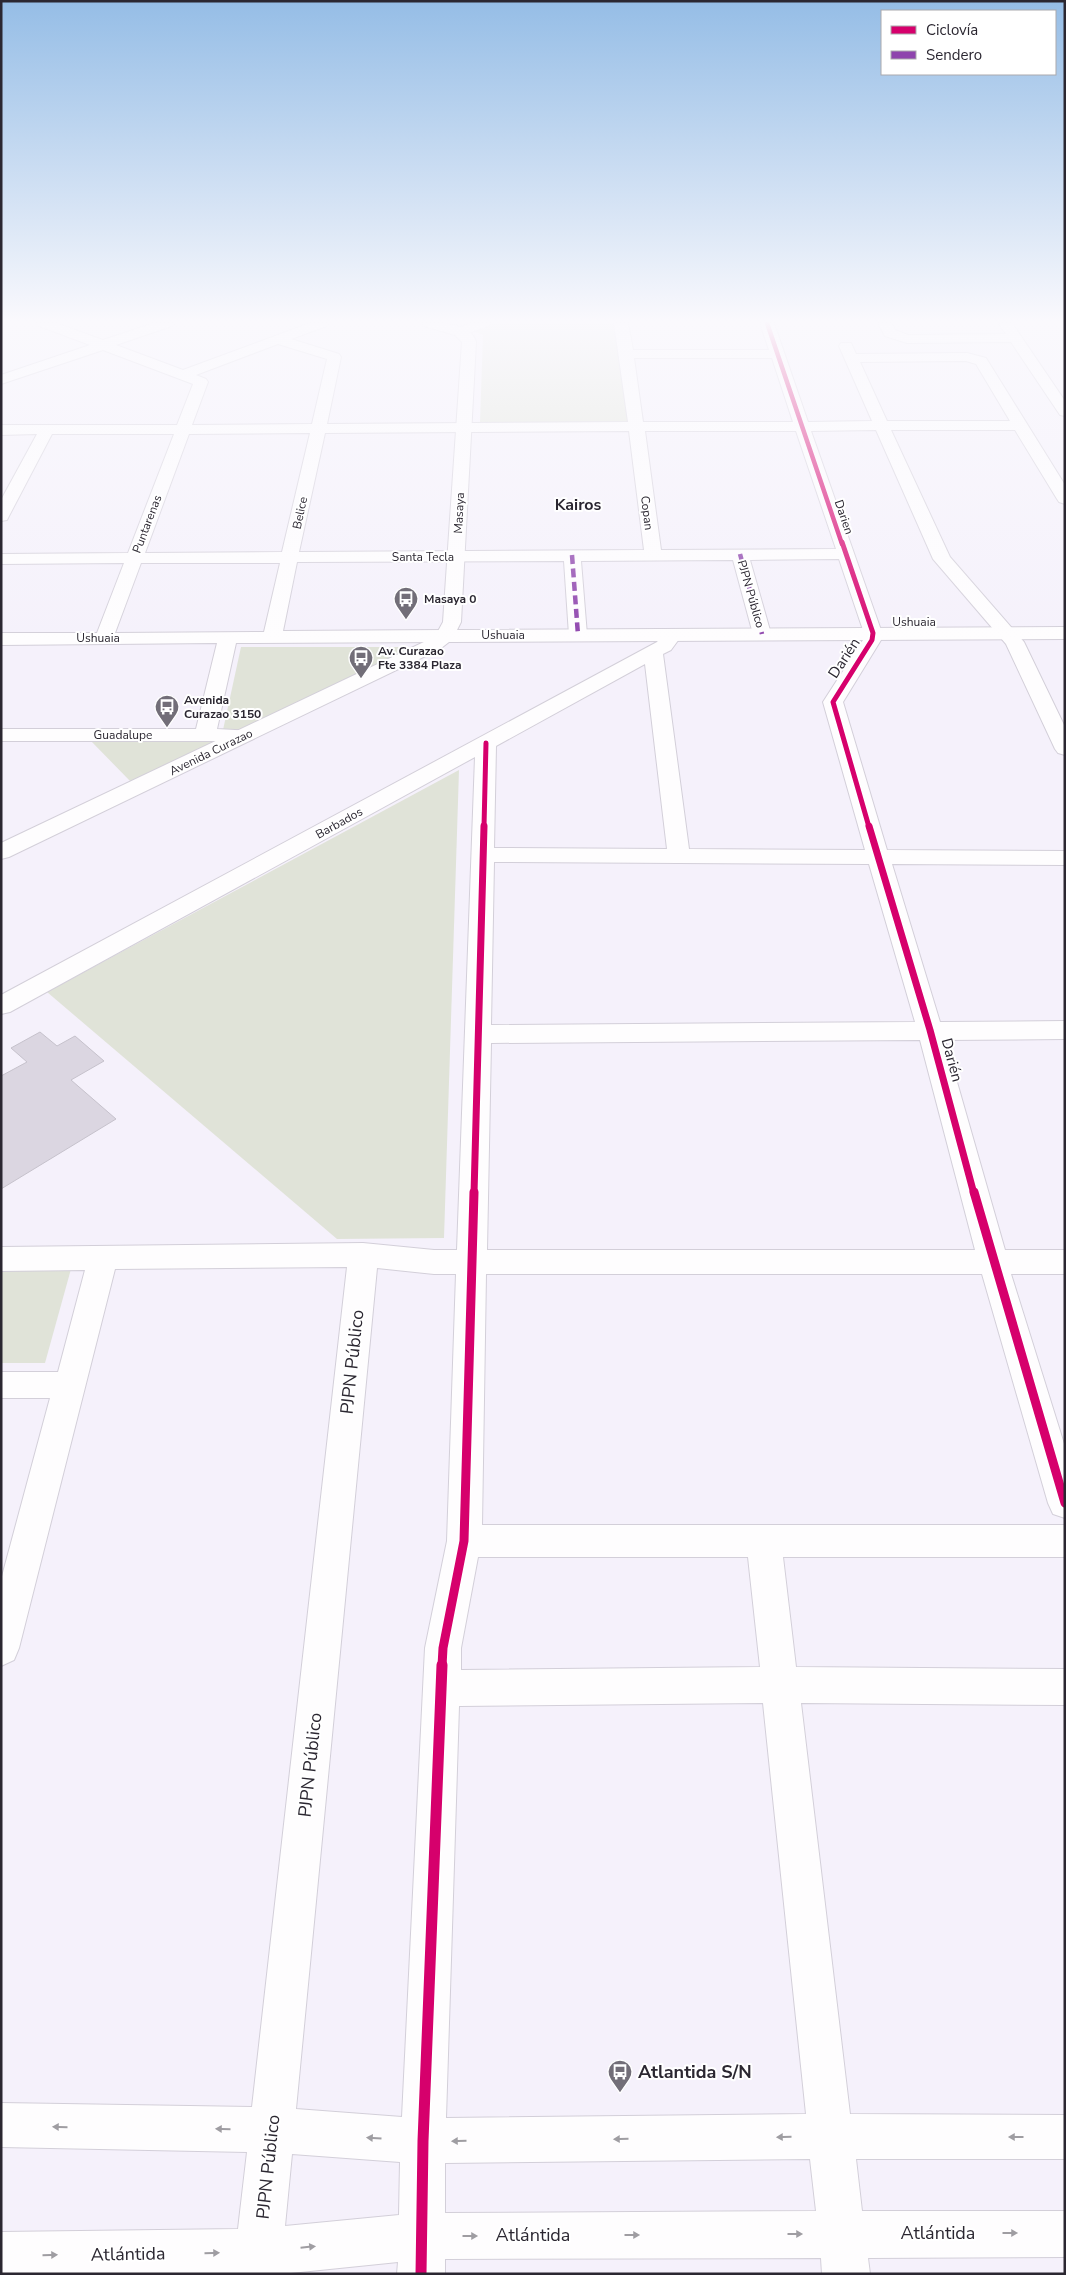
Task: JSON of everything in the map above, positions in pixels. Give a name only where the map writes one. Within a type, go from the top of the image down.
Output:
[{"type":"street","points":[[1,430],[160,429]]},
{"type":"street","name":"Puntarenas","points":[[104,638],[183,429]]},
{"type":"street","name":"Belice","points":[[272,637],[318,429]]},
{"type":"street","name":"Masaya","points":[[445,636],[452,622],[458,556],[463,429]]},
{"type":"street","name":"Copan","points":[[636,429],[652,555]]},
{"type":"street","name":"Darien","points":[[802,429],[873,633]]},
{"type":"street","points":[[882,429],[942,559],[1015,642],[1059,724],[1065,749]]},
{"type":"street","points":[[1023,429],[1065,499]]},
{"type":"street","points":[[1,516],[47,430]]},
{"type":"street","name":"PJPN Público","points":[[740,554],[762,634]]},
{"type":"street","name":"Santa Tecla","points":[[1,559],[844,554]]},
{"type":"street","points":[[572,556],[578,635]]},
{"type":"street","name":"Ushuaia","points":[[1,639],[1065,632]]},
{"type":"street","name":"Darién","points":[[873,633],[872,640],[833,702],[930,1030],[993,1262],[1065,1503]]},
{"type":"street","name":"Barbados","points":[[1,1006],[664,646],[673,635]]},
{"type":"street","name":"Avenida Curazao","points":[[1,852],[433,645],[445,636]]},
{"type":"street","points":[[205,735],[228,638]]},
{"type":"street","points":[[653,652],[679,856]]},
{"type":"street","name":"Guadalupe","points":[[1,735],[246,735]]},
{"type":"street","points":[[421,2255],[423,2141],[443,1688],[443,1648],[464,1541],[486,743]]},
{"type":"street","points":[[1007,857],[1034,846],[1065,839]]},
{"type":"street","points":[[483,855],[1065,858]]},
{"type":"street","points":[[479,1034],[1065,1030]]},
{"type":"street","points":[[1,1259],[363,1255],[434,1262],[1065,1262]]},
{"type":"street","name":"PJPN Público","points":[[258,2263],[363,1255]]},
{"type":"street","points":[[1,1648],[103,1259]]},
{"type":"street","points":[[1,1385],[71,1385]]},
{"type":"street","points":[[464,1541],[1065,1541]]},
{"type":"street","points":[[764,1542],[832,2136],[843,2254]]},
{"type":"street","points":[[443,1688],[781,1685],[1065,1688]]},
{"type":"street","points":[[1,2125],[272,2130],[423,2141],[832,2136],[1065,2137]]},
{"type":"street","name":"Atlántida","points":[[1,2256],[258,2263],[421,2255],[843,2254],[1065,2234]]},
{"type":"shaded area","points":[[241,647],[424,647],[242,730],[223,730]]},
{"type":"shaded area","points":[[224,738],[132,783],[90,740]]},
{"type":"shaded area","points":[[459,770],[444,1238],[337,1239],[47,992]]},
{"type":"shaded area","points":[[1,1269],[71,1269],[45,1363],[1,1363]]},
{"type":"building","points":[[40,1032],[57,1046],[75,1036],[104,1061],[71,1080],[116,1119],[1,1189],[1,1076],[27,1062],[11,1048]]},
{"type":"marked path","points":[[740,554],[762,634]]},
{"type":"marked path","points":[[572,555],[578,635]]},
{"type":"cycle path","points":[[803,429],[873,633],[872,640],[835,697],[833,702],[834,710],[930,1030],[993,1262],[1065,1503]]},
{"type":"cycle path","points":[[421,2274],[423,2141],[443,1648],[464,1541],[486,743]]},
{"type":"place","name":"Masaya 0","points":[[406,620]]},
{"type":"place","name":"Av. Curazao Fte 3384 Plaza","points":[[361,679]]},
{"type":"place","name":"Avenida Curazao 3150","points":[[167,728]]},
{"type":"place","name":"Atlantida S/N","points":[[620,2093]]},
{"type":"district","name":"Kairos","points":[[578,504]]}]
